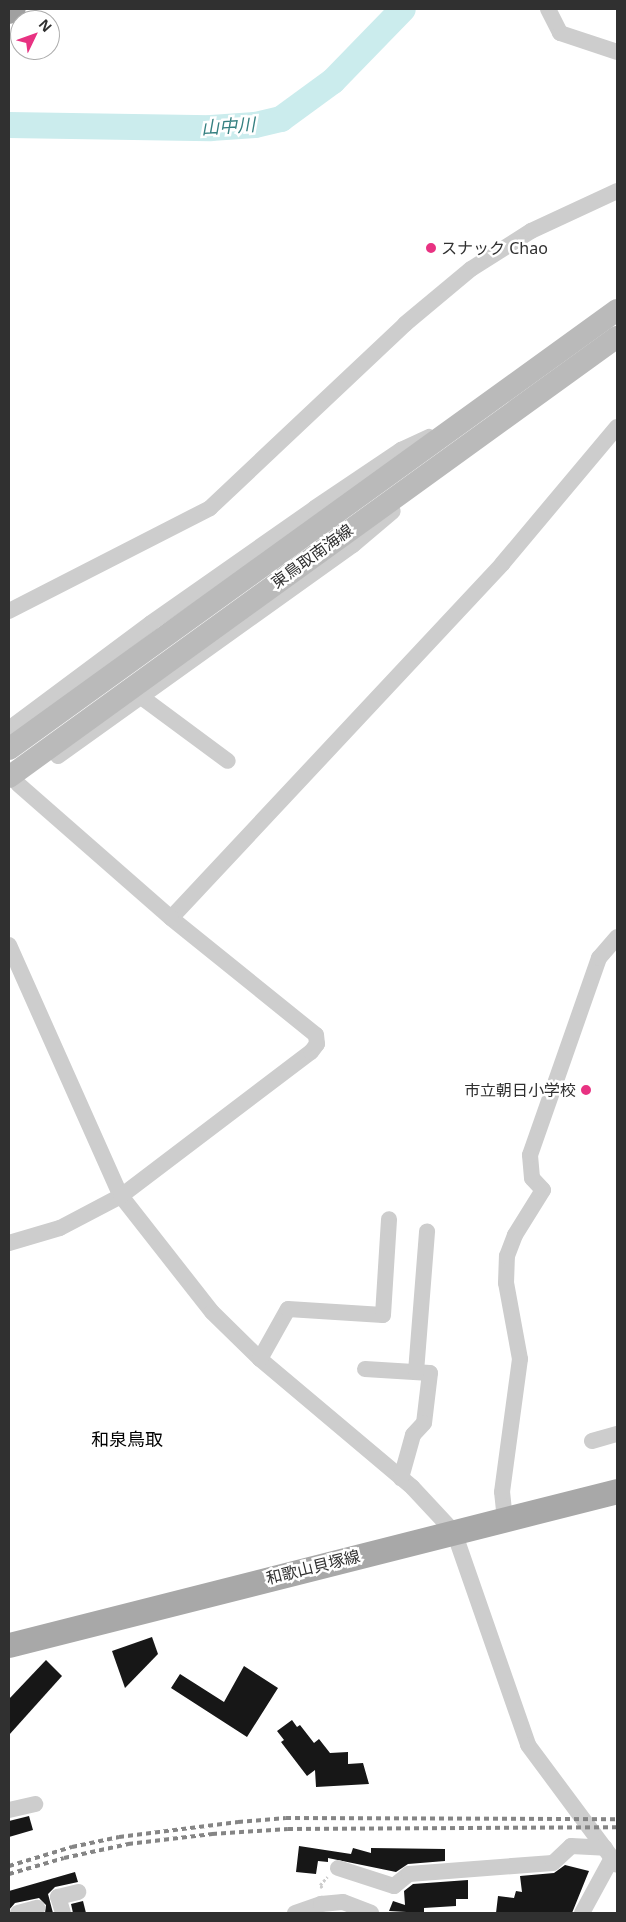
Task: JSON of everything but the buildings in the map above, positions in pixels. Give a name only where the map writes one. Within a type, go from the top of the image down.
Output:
[{"type":"highway","points":[[9,11],[13,9]]},
{"type":"main road","name":"東鳥取南海線","points":[[12,784],[70,717],[617,310]]},
{"type":"main road","name":"東鳥取南海線","points":[[9,749],[70,717],[453,454],[617,337]]},
{"type":"main road","name":"和歌山貝塚線","points":[[9,1645],[617,1491]]},
{"type":"street","points":[[548,9],[560,33],[617,52]]},
{"type":"street","points":[[9,611],[210,508],[391,337],[471,269],[531,231],[617,191]]},
{"type":"street","points":[[9,730],[151,623],[401,450],[470,418]]},
{"type":"street","points":[[171,918],[502,564],[617,427]]},
{"type":"street","points":[[9,1243],[60,1228],[121,1196],[311,1052],[317,1044],[316,1035],[171,918],[12,784],[353,545],[453,454]]},
{"type":"street","points":[[140,696],[228,761]]},
{"type":"street","points":[[505,1520],[502,1492],[520,1359],[506,1282],[507,1256],[515,1234],[543,1190],[532,1178],[530,1155],[599,958],[617,937]]},
{"type":"street","points":[[9,945],[121,1196],[212,1312],[260,1359],[401,1478],[454,1532],[528,1745],[611,1857]]},
{"type":"street","points":[[260,1359],[288,1309],[383,1315],[390,1219]]},
{"type":"street","points":[[416,1372],[427,1230]]},
{"type":"street","points":[[366,1369],[430,1373],[424,1423],[413,1435],[401,1478]]},
{"type":"street","points":[[592,1441],[617,1434]]},
{"type":"street","points":[[9,1810],[35,1804]]},
{"type":"street","points":[[338,1868],[394,1886],[409,1874],[553,1863],[571,1846],[611,1857]]},
{"type":"street","points":[[582,1913],[611,1857]]},
{"type":"street","points":[[63,1913],[58,1896],[78,1892]]},
{"type":"street","points":[[295,1913],[321,1904],[343,1902],[371,1913]]},
{"type":"street","points":[[18,1913],[37,1908]]},
{"type":"waterway","name":"山中川","points":[[9,125],[211,128],[255,125],[281,119],[333,81],[403,9]]},
{"type":"railway","points":[[9,1866],[72,1847],[119,1837],[286,1818],[617,1819]]},
{"type":"railway","points":[[9,1874],[64,1858],[128,1844],[212,1834],[288,1829],[617,1827]]},
{"type":"place","name":"スナック Chao","points":[[431,248]]},
{"type":"place","name":"市立朝日小学校","points":[[586,1090]]},
{"type":"district","name":"和泉鳥取","points":[[127,1439]]}]
